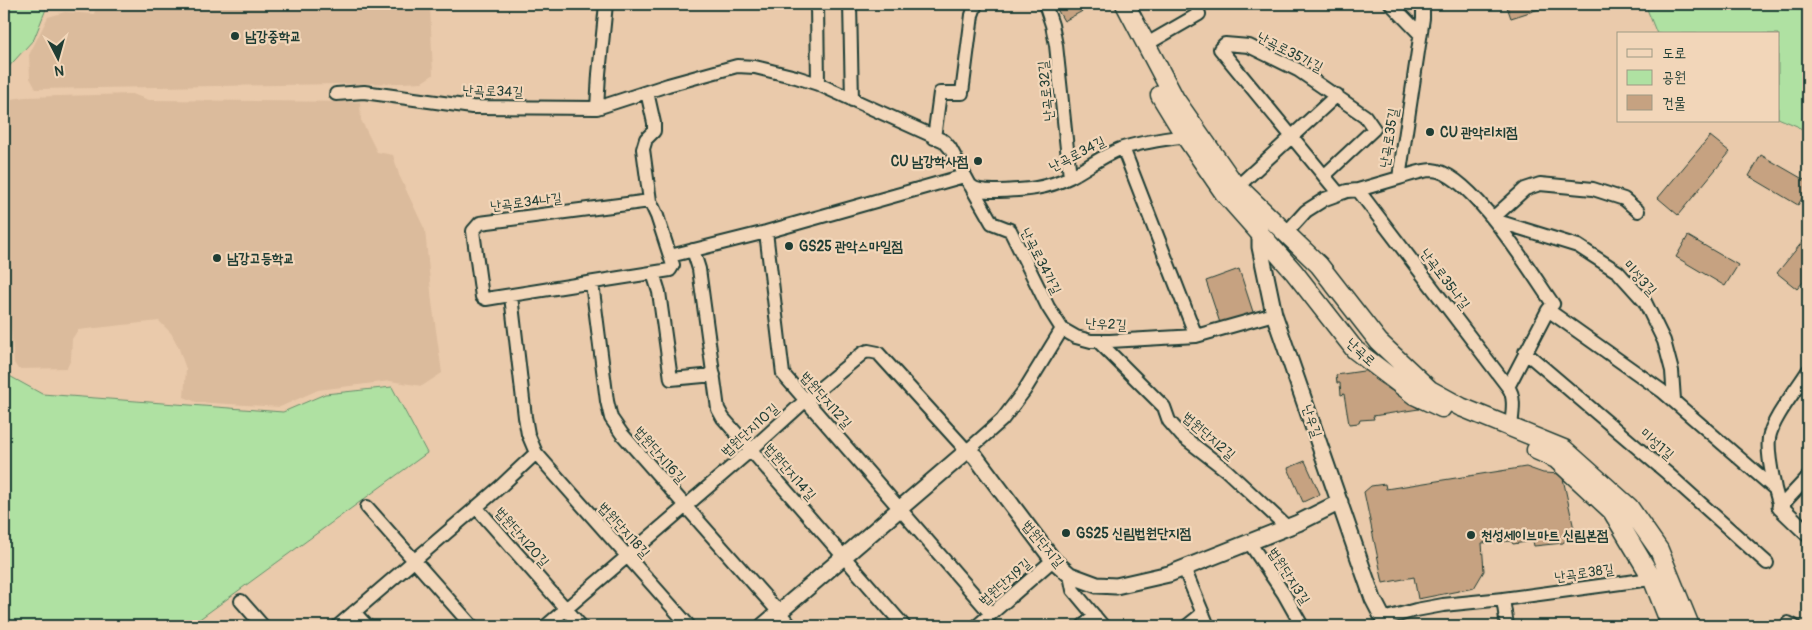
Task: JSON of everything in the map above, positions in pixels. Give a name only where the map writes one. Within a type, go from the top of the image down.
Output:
[{"type":"main road","name":"난곡로","points":[[1112,4],[1165,104],[1237,186],[1319,265],[1379,342],[1430,390],[1462,407],[1564,449],[1629,507],[1659,550],[1690,626]]},
{"type":"main road","name":"난곡로","points":[[1125,4],[1224,193],[1294,272],[1355,350],[1414,395],[1556,459],[1612,510],[1652,578],[1671,626]]},
{"type":"street","points":[[598,108],[599,74],[606,4]]},
{"type":"street","points":[[817,4],[818,84]]},
{"type":"street","points":[[850,4],[852,100]]},
{"type":"street","points":[[934,138],[940,93],[962,93],[972,15],[976,4]]},
{"type":"street","name":"난곡로32길","points":[[1045,4],[1056,45],[1070,177]]},
{"type":"street","points":[[1391,4],[1420,34]]},
{"type":"street","name":"난곡로35길","points":[[1286,233],[1306,211],[1325,199],[1399,178],[1423,4]]},
{"type":"street","points":[[1147,44],[1197,9]]},
{"type":"street","name":"난곡로35가길","points":[[1324,176],[1374,130],[1365,116],[1337,95],[1270,55],[1249,46],[1225,44],[1220,49],[1292,136],[1324,176],[1339,194]]},
{"type":"street","name":"난곡로34길","points":[[336,94],[364,92],[472,107],[598,108],[737,66],[755,67],[818,84],[944,141],[950,148],[972,188],[987,191],[1031,190],[1053,184],[1070,177],[1107,154],[1123,148],[1192,135]]},
{"type":"street","points":[[648,92],[654,132],[646,139],[643,149],[650,201],[670,256],[766,232],[964,176]]},
{"type":"street","points":[[1237,186],[1337,95]]},
{"type":"street","points":[[1123,148],[1196,336]]},
{"type":"street","points":[[1399,178],[1432,170],[1456,180],[1489,212],[1554,304],[1548,310],[1508,387],[1512,391],[1511,427]]},
{"type":"street","points":[[1494,219],[1525,189],[1540,184],[1592,189],[1624,199],[1638,211]]},
{"type":"street","name":"난곡로34가길","points":[[972,188],[992,223],[1010,230],[1048,307],[1062,329]]},
{"type":"street","name":"난곡로35나길","points":[[1358,190],[1508,387]]},
{"type":"street","name":"난곡로34나길","points":[[650,201],[480,223],[473,231],[482,297],[486,299],[510,296],[670,270],[673,265],[670,256]]},
{"type":"street","name":"난우길","points":[[1262,210],[1260,247],[1274,314],[1373,599],[1385,623]]},
{"type":"street","name":"미성3길","points":[[1494,219],[1578,246],[1618,272],[1645,302],[1664,341],[1672,372],[1674,400]]},
{"type":"street","name":"법원단지12길","points":[[766,232],[783,374],[900,508]]},
{"type":"street","name":"법원단지14길","points":[[694,250],[699,269],[718,409],[751,450],[904,626]]},
{"type":"street","points":[[653,273],[659,292],[671,378],[714,375]]},
{"type":"street","name":"법원단지16길","points":[[592,283],[604,380],[611,418],[622,434],[685,507],[779,612]]},
{"type":"street","name":"법원단지18길","points":[[510,296],[525,417],[528,434],[536,453],[690,626]]},
{"type":"street","points":[[1548,310],[1674,400],[1775,489]]},
{"type":"street","name":"난우2길","points":[[1062,329],[1076,337],[1098,341],[1196,336],[1274,314]]},
{"type":"street","points":[[763,626],[1002,420],[1024,391],[1062,329]]},
{"type":"street","name":"법원단지2길","points":[[1098,341],[1164,407],[1169,421],[1182,436],[1226,470],[1287,527]]},
{"type":"street","name":"법원단지10길","points":[[546,626],[863,352],[878,353],[967,451]]},
{"type":"street","name":"미성1길","points":[[1525,352],[1667,472],[1767,563]]},
{"type":"street","points":[[1808,371],[1772,427],[1769,441],[1775,489],[1780,507],[1808,534]]},
{"type":"street","name":"법원단지길","points":[[967,451],[975,456],[1053,560],[1070,575],[1098,585],[1116,586],[1169,574],[1287,527],[1340,502]]},
{"type":"street","points":[[476,507],[536,453]]},
{"type":"street","points":[[1780,507],[1808,477]]},
{"type":"street","points":[[367,506],[472,626]]},
{"type":"street","name":"법원단지20길","points":[[338,626],[476,507],[581,626]]},
{"type":"street","points":[[900,508],[991,614]]},
{"type":"street","name":"법원단지3길","points":[[1249,542],[1284,594],[1302,626]]},
{"type":"street","name":"법원단지9길","points":[[977,626],[1053,560]]},
{"type":"street","points":[[1184,568],[1208,626]]},
{"type":"street","points":[[1070,575],[1074,590],[1099,621],[1084,626]]},
{"type":"street","name":"난곡로38길","points":[[1385,623],[1416,610],[1443,605],[1502,599],[1670,576]]},
{"type":"street","points":[[1502,599],[1507,626]]},
{"type":"street","points":[[242,601],[263,626]]},
{"type":"street","points":[[354,612],[367,626]]},
{"type":"street","points":[[779,612],[791,626]]},
{"type":"street","points":[[1187,626],[1202,614]]},
{"type":"street","points":[[1787,626],[1788,623],[1794,626]]},
{"type":"shaded area","name":"남강중학교","points":[[97,4],[430,4],[433,75],[422,82],[402,83],[36,89],[30,78],[29,55],[48,17],[65,12],[94,14]]},
{"type":"shaded area","name":"남강고등학교","points":[[132,94],[149,100],[360,102],[361,120],[377,152],[393,155],[399,175],[425,230],[432,302],[442,373],[422,386],[390,381],[318,390],[280,407],[196,402],[184,397],[186,369],[171,333],[159,321],[78,330],[72,339],[71,359],[67,368],[18,369],[14,363],[4,247],[4,100],[25,97]]},
{"type":"green space","points":[[4,4],[48,4],[34,39],[4,72]]},
{"type":"green space","points":[[1645,4],[1808,4],[1808,136],[1797,126],[1780,119],[1780,32],[1656,32]]},
{"type":"green space","points":[[4,373],[42,394],[283,412],[325,394],[392,387],[427,453],[190,626],[4,626]]},
{"type":"building","points":[[1054,4],[1089,4],[1090,7],[1064,21]]},
{"type":"building","points":[[1506,4],[1555,4],[1511,18]]},
{"type":"building","points":[[1710,136],[1730,152],[1678,215],[1658,198]]},
{"type":"building","points":[[1761,155],[1808,182],[1808,188],[1798,205],[1749,176]]},
{"type":"building","points":[[1808,235],[1808,276],[1797,289],[1777,273]]},
{"type":"building","points":[[1688,236],[1738,265],[1725,286],[1676,257]]},
{"type":"building","points":[[1239,269],[1254,315],[1221,326],[1206,281]]},
{"type":"building","points":[[1370,370],[1376,374],[1374,379],[1419,409],[1373,416],[1374,419],[1360,420],[1359,423],[1349,424],[1344,394],[1341,395],[1340,383],[1337,383],[1336,375]]},
{"type":"building","points":[[1305,461],[1320,494],[1303,502],[1288,468]]},
{"type":"building","name":"천성세이브마트 신림본점","points":[[1526,467],[1543,473],[1562,474],[1574,529],[1563,543],[1534,546],[1533,541],[1513,544],[1511,541],[1482,543],[1484,571],[1474,588],[1418,599],[1414,577],[1383,583],[1364,492],[1371,486],[1385,484],[1386,489]]},
{"type":"place","name":"남강중학교","points":[[235,36]]},
{"type":"place","name":"CU 관악리치점","points":[[1430,132]]},
{"type":"place","name":"CU 남강학사점","points":[[978,161]]},
{"type":"place","name":"GS25 관악스마일점","points":[[789,246]]},
{"type":"place","name":"남강고등학교","points":[[217,258]]},
{"type":"place","name":"GS25 신림법원단지점","points":[[1066,533]]},
{"type":"place","name":"천성세이브마트 신림본점","points":[[1471,535]]}]
